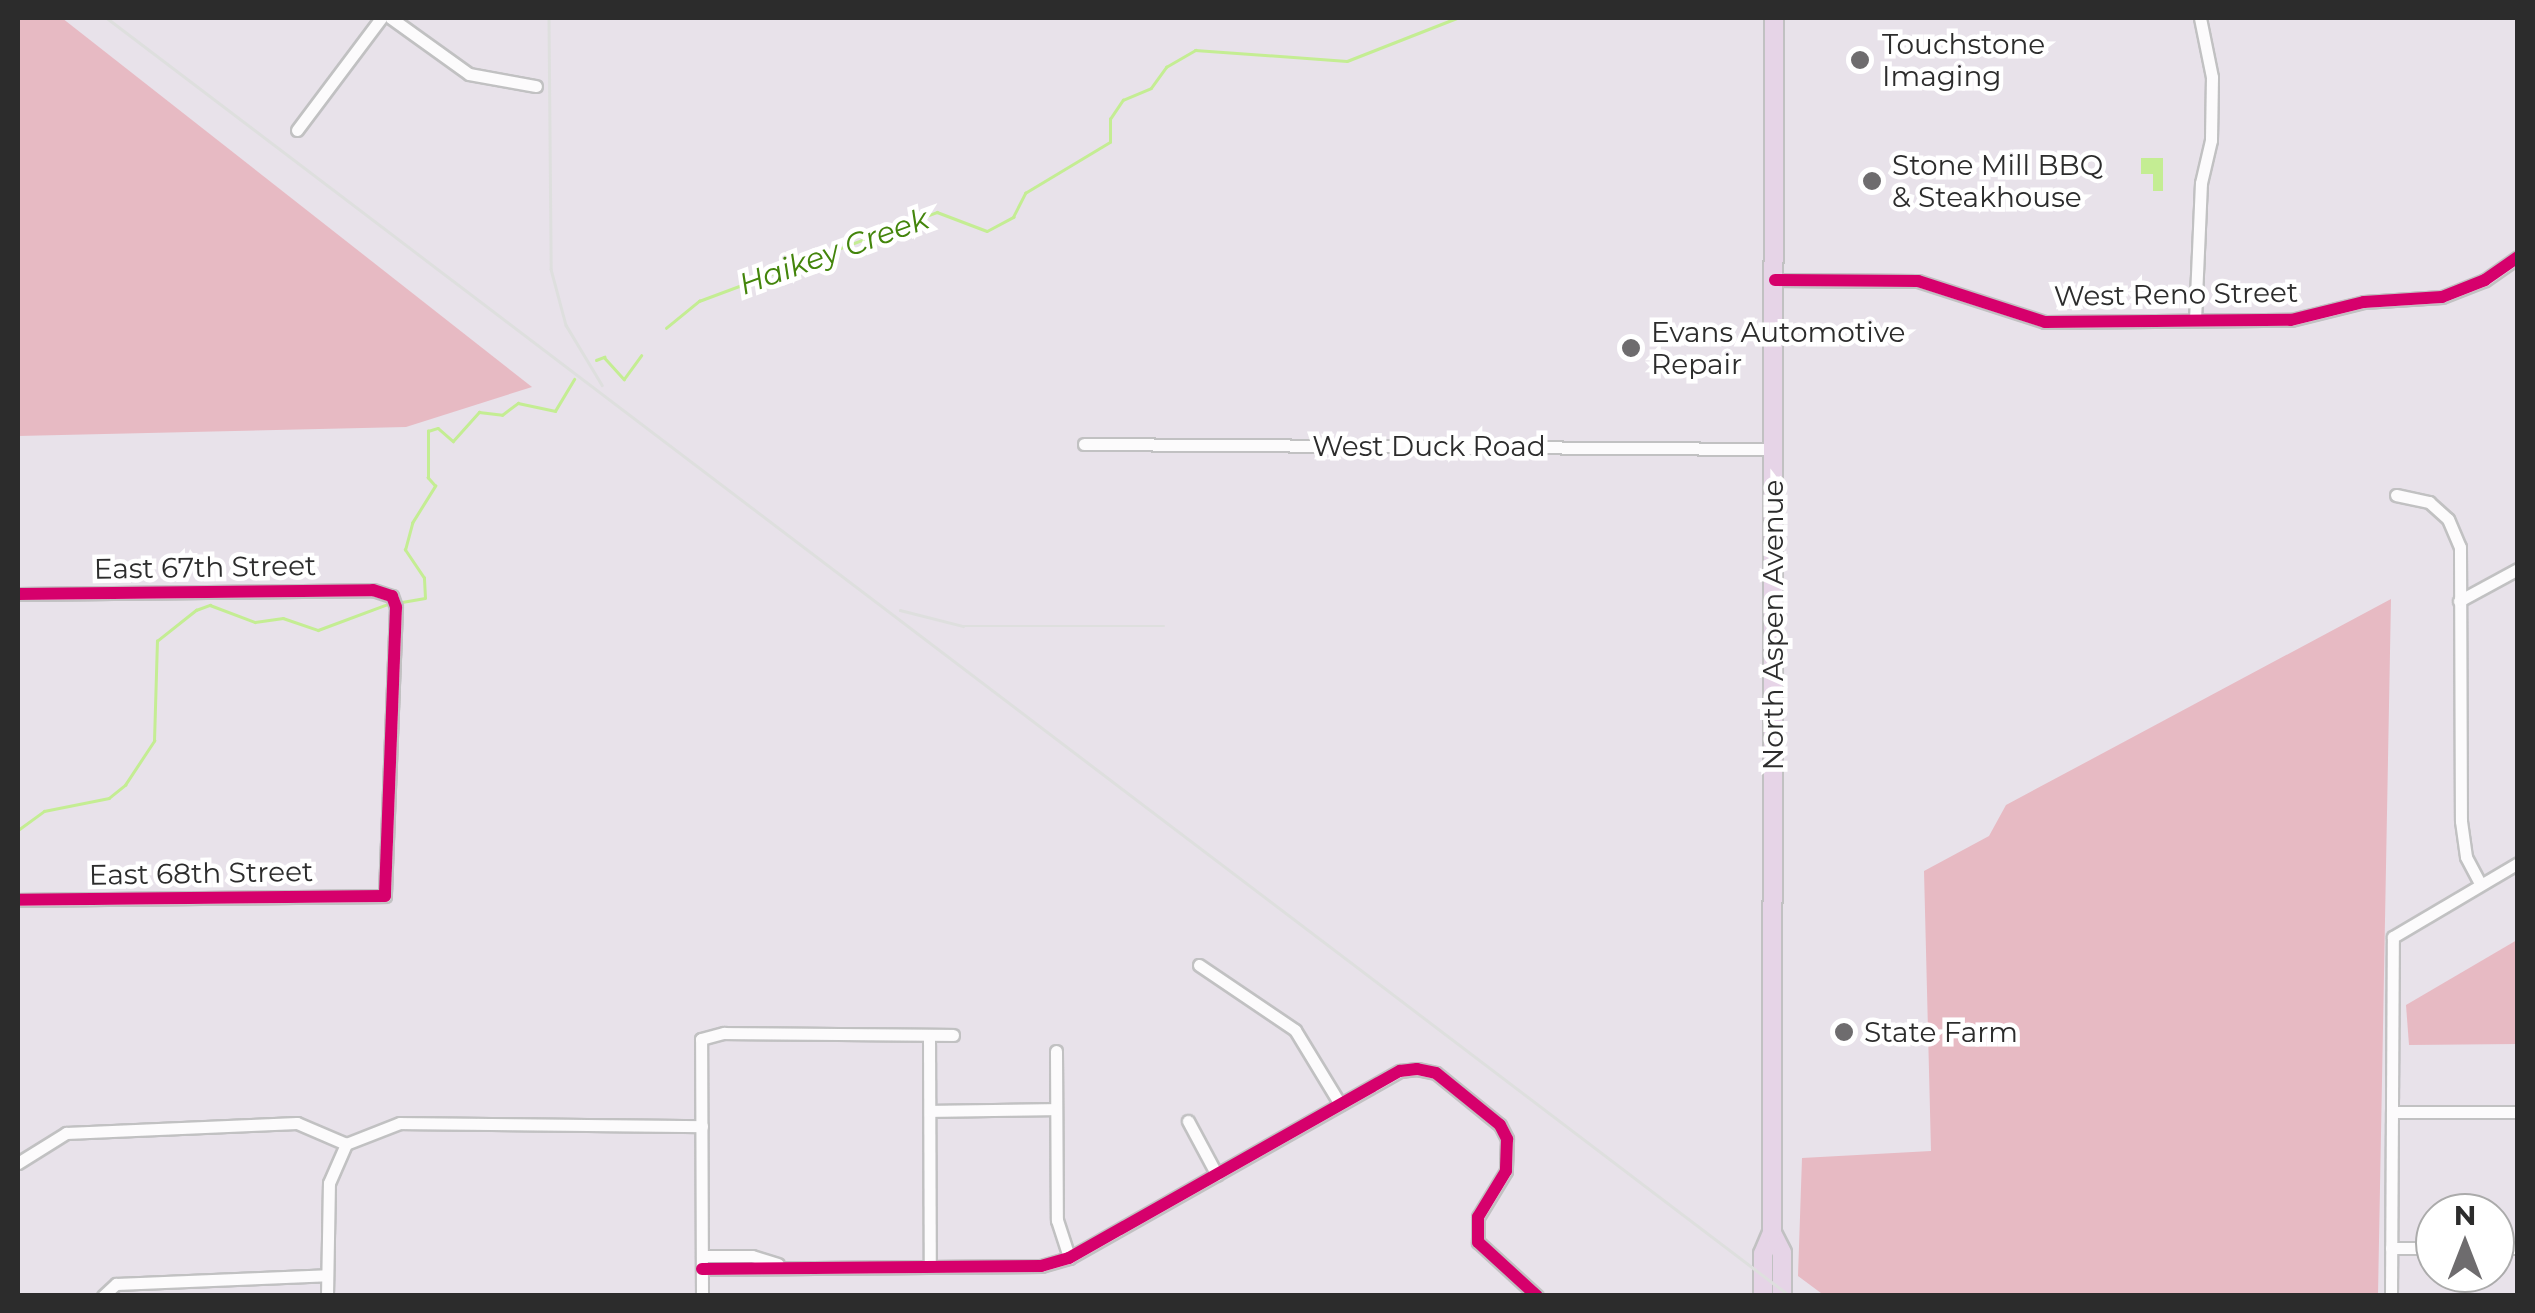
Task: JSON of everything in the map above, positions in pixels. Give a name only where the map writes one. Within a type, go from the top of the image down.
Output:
[{"type":"main road","name":"North Aspen Avenue","points":[[1764,1296],[1763,1254],[1772,1233],[1774,18]]},
{"type":"main road","name":"North Aspen Avenue","points":[[1772,1233],[1782,1253],[1782,1296]]},
{"type":"street","points":[[298,130],[380,18]]},
{"type":"street","points":[[391,18],[469,74],[536,86]]},
{"type":"street","points":[[2195,320],[2201,183],[2212,140],[2211,66],[2200,18]]},
{"type":"street","name":"West Reno Street","points":[[1774,280],[1918,281],[2044,322],[2307,319],[2364,302],[2463,291],[2518,257]]},
{"type":"street","name":"West Duck Road","points":[[1084,444],[1774,449]]},
{"type":"street","points":[[2396,496],[2429,502],[2455,531],[2462,836],[2480,882]]},
{"type":"street","points":[[2459,601],[2518,569]]},
{"type":"street","name":"East 67th Street","points":[[18,594],[374,590],[392,596],[385,896]]},
{"type":"street","points":[[2391,1296],[2393,937],[2518,862]]},
{"type":"street","name":"East 68th Street","points":[[18,900],[385,896]]},
{"type":"street","points":[[1200,965],[1295,1030],[1340,1104]]},
{"type":"street","points":[[702,1296],[701,1039],[724,1034],[953,1035]]},
{"type":"street","points":[[929,1034],[930,1266]]},
{"type":"street","points":[[1056,1051],[1057,1220],[1069,1258]]},
{"type":"street","points":[[702,1262],[782,1266],[1040,1266],[1069,1258],[1400,1071],[1417,1069],[1436,1073],[1500,1125],[1507,1139],[1506,1171],[1478,1217],[1478,1242],[1537,1296]]},
{"type":"street","points":[[930,1110],[1056,1109]]},
{"type":"street","points":[[2392,1112],[2518,1112]]},
{"type":"street","points":[[1188,1121],[1217,1175]]},
{"type":"street","points":[[18,1163],[66,1133],[297,1123],[346,1144],[400,1123],[702,1126]]},
{"type":"street","points":[[327,1296],[330,1183],[346,1144]]},
{"type":"street","points":[[2391,1248],[2415,1248]]},
{"type":"street","points":[[103,1296],[116,1284],[327,1276]]},
{"type":"shaded area","points":[[18,18],[62,18],[532,387],[406,427],[18,436]]},
{"type":"shaded area","points":[[2141,158],[2163,158],[2163,191],[2153,191],[2153,174],[2141,174]]},
{"type":"shaded area","points":[[2391,599],[2378,1295],[1825,1296],[1798,1276],[1802,1158],[1931,1151],[1924,871],[1989,836],[2006,805]]},
{"type":"shaded area","points":[[2517,940],[2517,1044],[2409,1045],[2406,1005]]},
{"type":"waterway","name":"Haikey Creek","points":[[666,328],[699,301],[937,212],[987,231],[1013,217],[1025,193],[1110,142],[1110,119],[1123,100],[1151,88],[1166,67],[1195,50],[1347,61],[1457,18]]},
{"type":"waterway","name":"Haikey Creek","points":[[596,360],[604,357],[624,379],[641,356]]},
{"type":"waterway","name":"Haikey Creek","points":[[402,602],[425,598],[424,578],[405,550],[412,523],[435,486],[428,478],[428,431],[438,428],[453,441],[479,412],[502,415],[518,403],[555,411],[574,379]]},
{"type":"waterway","points":[[18,830],[44,811],[109,798],[125,785],[154,741],[157,641],[196,610],[210,605],[255,622],[283,618],[318,630],[388,604]]},
{"type":"railway","points":[[107,18],[1790,1296]]},
{"type":"railway","points":[[549,18],[551,269],[566,325],[602,385]]},
{"type":"railway","points":[[900,610],[963,626],[1164,626]]},
{"type":"cycle path","points":[[1775,280],[1918,281],[2045,322],[2291,320],[2364,302],[2442,297],[2485,280],[2518,257]]},
{"type":"cycle path","points":[[18,594],[373,590],[392,596],[396,607],[385,896],[18,900]]},
{"type":"cycle path","points":[[702,1269],[1041,1266],[1069,1258],[1400,1071],[1417,1069],[1436,1073],[1500,1125],[1507,1139],[1506,1171],[1478,1217],[1478,1242],[1537,1296]]},
{"type":"place","name":"Touchstone Imaging","points":[[1860,60]]},
{"type":"place","name":"Stone Mill BBQ & Steakhouse","points":[[1872,181]]},
{"type":"place","name":"Evans Automotive Repair","points":[[1631,348]]},
{"type":"place","name":"State Farm","points":[[1844,1032]]}]
